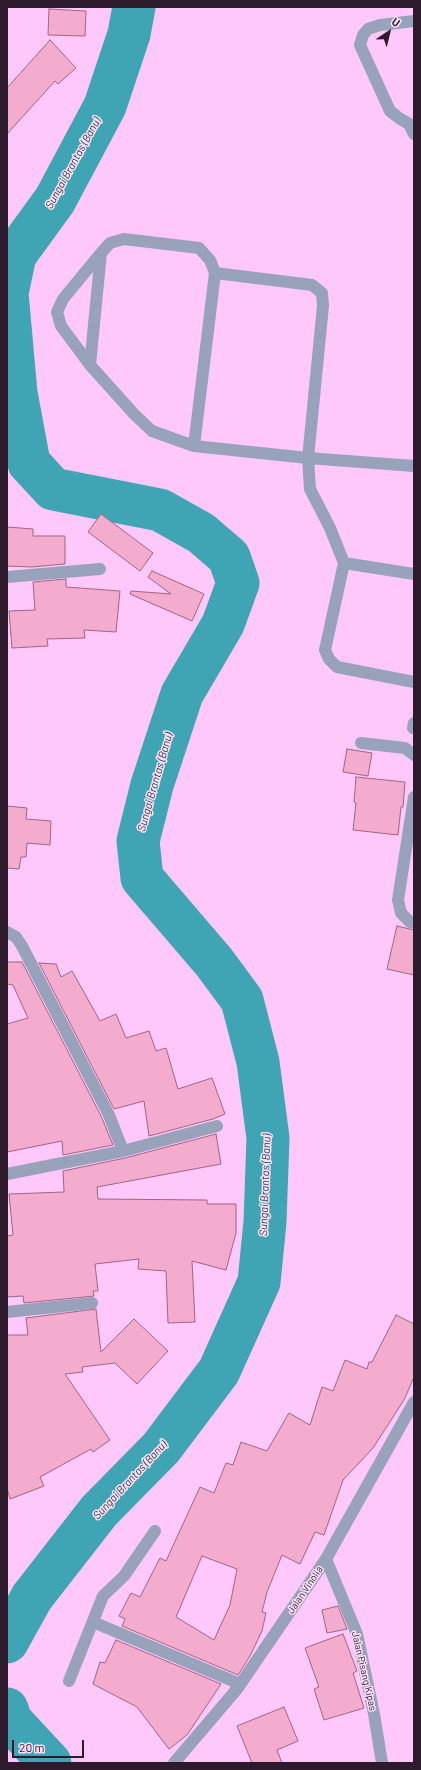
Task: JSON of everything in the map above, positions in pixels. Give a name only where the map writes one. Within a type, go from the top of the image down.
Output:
[{"type":"street","points":[[412,127],[398,118],[390,110],[360,45],[363,35],[368,29],[380,25],[414,21]]},
{"type":"street","points":[[194,446],[215,273],[210,260],[199,248],[124,240],[110,243],[62,299],[57,312],[61,326],[90,365],[134,414],[152,431],[194,446],[308,458],[414,466]]},
{"type":"street","points":[[90,365],[101,253]]},
{"type":"street","points":[[215,273],[312,285],[322,293],[323,306],[308,458],[310,489],[330,528],[344,563],[325,650],[329,659],[337,667],[414,682]]},
{"type":"street","points":[[344,563],[414,574]]},
{"type":"street","points":[[7,577],[100,569]]},
{"type":"street","points":[[361,743],[405,748],[414,755]]},
{"type":"street","points":[[414,797],[398,900],[401,912],[410,922],[414,923]]},
{"type":"street","points":[[7,932],[16,937],[22,946],[109,1115],[122,1151]]},
{"type":"street","points":[[7,1174],[122,1151],[217,1126]]},
{"type":"street","points":[[7,1312],[92,1303]]},
{"type":"street","name":"Jalan Vinolia","points":[[174,1763],[240,1684],[326,1559],[414,1402]]},
{"type":"street","points":[[69,1681],[94,1622],[103,1596],[124,1576],[155,1531]]},
{"type":"street","name":"Jalan Pisang Kipas","points":[[326,1559],[357,1634],[374,1714],[382,1763]]},
{"type":"street","points":[[94,1622],[240,1684]]},
{"type":"building","points":[[49,9],[86,11],[85,36],[48,35]]},
{"type":"building","points":[[50,40],[76,68],[58,84],[55,81],[7,134],[7,88]]},
{"type":"building","points":[[101,514],[153,553],[140,571],[88,532]]},
{"type":"building","points":[[7,527],[33,529],[33,536],[65,536],[65,564],[32,567],[7,566]]},
{"type":"building","points":[[152,571],[204,594],[192,621],[130,594],[131,591],[171,594],[148,577]]},
{"type":"building","points":[[66,579],[66,587],[120,591],[116,632],[84,630],[85,638],[47,639],[48,646],[12,648],[9,611],[35,610],[33,582]]},
{"type":"building","points":[[347,749],[372,753],[368,776],[343,772]]},
{"type":"building","points":[[356,777],[405,782],[403,807],[401,807],[398,835],[353,830],[356,803],[354,802]]},
{"type":"building","points":[[7,806],[27,808],[26,819],[51,821],[50,845],[27,843],[26,857],[21,857],[19,869],[7,868]]},
{"type":"building","points":[[397,926],[414,930],[414,975],[387,969]]},
{"type":"building","points":[[7,962],[22,962],[102,1118],[113,1145],[63,1155],[62,1141],[7,1152],[7,1024],[28,1018],[13,985],[7,984]]},
{"type":"building","points":[[39,963],[56,964],[61,977],[72,971],[100,1021],[116,1014],[126,1038],[149,1031],[156,1051],[166,1048],[178,1089],[212,1078],[225,1114],[213,1119],[149,1136],[144,1101],[114,1109]]},
{"type":"building","points":[[216,1134],[221,1164],[97,1187],[98,1199],[207,1200],[207,1204],[236,1204],[236,1233],[226,1270],[192,1261],[195,1322],[168,1323],[166,1271],[138,1269],[139,1259],[95,1264],[98,1291],[93,1291],[94,1296],[24,1303],[23,1296],[7,1297],[7,1236],[13,1235],[9,1194],[64,1192],[63,1171],[125,1158]]},
{"type":"building","points":[[96,1309],[101,1352],[134,1319],[168,1351],[137,1384],[115,1363],[82,1367],[83,1372],[65,1374],[110,1440],[93,1452],[91,1449],[40,1477],[44,1486],[10,1499],[7,1488],[7,1335],[28,1335],[26,1318]]},
{"type":"building","points":[[396,1315],[414,1324],[414,1377],[404,1400],[373,1448],[343,1480],[324,1535],[315,1532],[300,1564],[282,1555],[267,1592],[262,1612],[266,1613],[262,1631],[250,1656],[238,1675],[122,1626],[125,1619],[119,1616],[131,1593],[140,1597],[160,1558],[166,1561],[200,1487],[214,1493],[226,1463],[233,1465],[241,1442],[267,1451],[289,1413],[310,1425],[322,1387],[333,1391],[345,1360],[367,1369],[369,1362],[372,1362]],"holes":[[[202,1556],[237,1569],[230,1605],[214,1640],[176,1617]]]},
{"type":"building","points":[[338,1606],[347,1629],[327,1633],[322,1610]]},
{"type":"building","points":[[343,1634],[357,1671],[353,1673],[364,1708],[324,1720],[314,1689],[319,1687],[305,1648]]},
{"type":"building","points":[[116,1640],[221,1684],[187,1735],[169,1749],[137,1707],[93,1684],[100,1662],[105,1663]]},
{"type":"building","points":[[284,1707],[298,1741],[277,1750],[282,1763],[252,1763],[237,1726]]},
{"type":"waterway","name":"Sungai Brantas (Banu)","points":[[7,1642],[32,1597],[99,1511],[161,1448],[219,1371],[259,1282],[265,1222],[268,1138],[258,1062],[242,1000],[214,962],[142,878],[138,841],[152,785],[182,694],[223,624],[238,583],[229,557],[201,533],[160,510],[53,489],[29,463],[16,393],[7,293],[15,255],[55,200],[105,106],[129,34],[134,7]]},
{"type":"waterway","name":"Sungai Brantas (Banu)","points":[[7,1709],[11,1721],[50,1763]]}]
